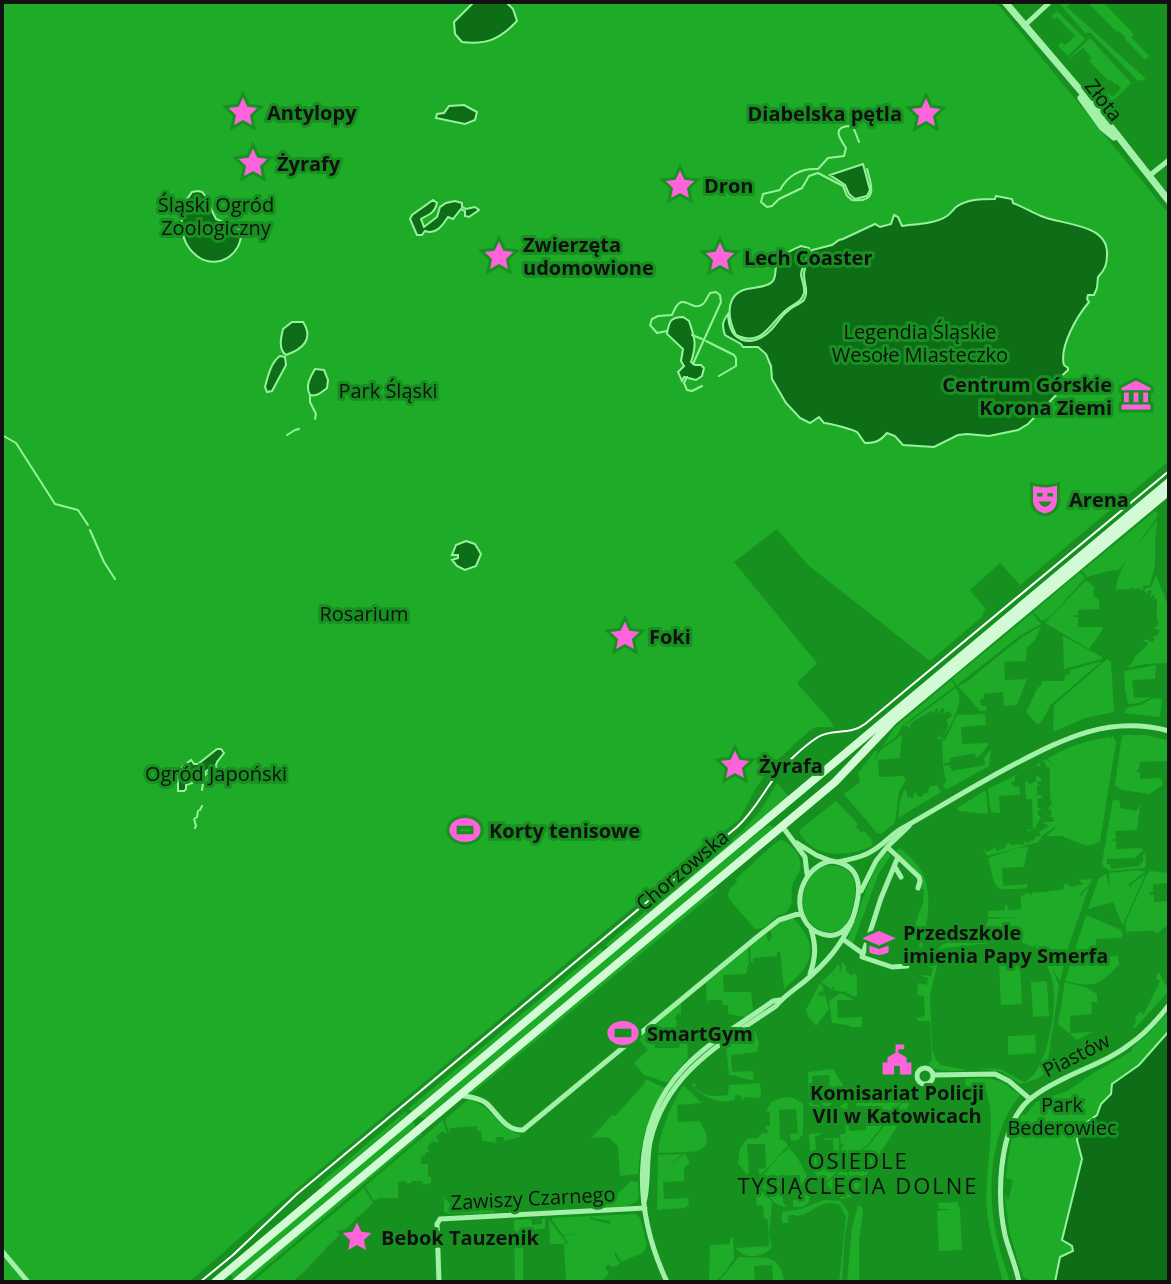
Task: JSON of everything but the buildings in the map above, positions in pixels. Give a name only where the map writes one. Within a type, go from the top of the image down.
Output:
[{"type":"main road","name":"Chorzowska","points":[[215,1282],[1169,482]]},
{"type":"main road","name":"Chorzowska","points":[[236,1282],[846,772],[893,721],[1169,491]]},
{"type":"main road","points":[[761,825],[770,823],[782,826],[780,818],[783,807]]},
{"type":"main road","points":[[414,1114],[423,1125]]},
{"type":"street","name":"Złota","points":[[1005,2],[1103,117],[1169,201]]},
{"type":"street","points":[[1024,26],[1050,2]]},
{"type":"street","points":[[1149,176],[1169,160]]},
{"type":"street","points":[[807,875],[817,865],[870,853],[898,831],[981,782],[1075,735],[1124,725],[1169,731]]},
{"type":"street","points":[[667,1282],[652,1244],[641,1189],[646,1138],[657,1109],[673,1081],[704,1049],[773,1001],[781,999],[825,962],[844,940],[860,892],[876,861],[910,825]]},
{"type":"street","points":[[782,826],[805,857],[807,875],[800,900],[801,913],[810,928],[815,946],[809,977]]},
{"type":"street","points":[[794,840],[816,855],[845,865],[854,873],[860,892]]},
{"type":"street","points":[[887,847],[919,877],[918,888]]},
{"type":"street","points":[[862,953],[898,857]]},
{"type":"street","points":[[895,867],[901,877]]},
{"type":"street","points":[[458,1095],[484,1101],[510,1128],[523,1130],[779,920],[801,913]]},
{"type":"street","points":[[810,928],[823,935],[834,935],[844,931],[852,921]]},
{"type":"street","points":[[844,940],[862,953],[862,957],[892,967],[907,966]]},
{"type":"street","points":[[815,956],[825,962]]},
{"type":"street","name":"Piastów","points":[[1019,1282],[1007,1243],[1001,1204],[1002,1175],[1011,1128],[1020,1110],[1030,1099],[1060,1080],[1125,1048],[1169,1005]]},
{"type":"street","points":[[933,1075],[995,1074],[1009,1081],[1030,1099]]},
{"type":"street","name":"Zawiszy Czarnego","points":[[439,1282],[437,1224],[440,1219],[644,1206]]},
{"type":"street","points":[[2,1251],[28,1282]]},
{"type":"green space","name":"Park Śląski","points":[[2,2],[996,2],[1169,214],[1169,461],[1020,585],[1000,563],[970,590],[986,610],[982,613],[984,615],[930,661],[808,565],[777,529],[734,562],[817,663],[797,683],[834,727],[816,727],[809,731],[771,766],[739,820],[189,1282],[2,1282]]},
{"type":"green space","points":[[1058,2],[1072,2],[1067,7],[1146,79],[1138,81],[1091,33],[1085,33]]},
{"type":"green space","points":[[1087,2],[1103,2],[1134,34],[1131,37],[1149,56],[1145,60]]},
{"type":"green space","points":[[1057,11],[1085,39],[1068,56],[1058,46],[1061,42],[1065,45],[1075,36],[1057,17],[1054,19],[1051,16]]},
{"type":"green space","points":[[1090,38],[1131,83],[1109,105],[1103,98],[1108,93],[1113,97],[1121,88],[1089,61],[1092,58],[1083,48],[1066,61]]},
{"type":"green space","points":[[1155,511],[1158,514],[1155,520],[1119,570],[1087,577],[1082,571]]},
{"type":"green space","points":[[1157,520],[1155,562],[1150,585],[1144,586],[1142,591],[1131,587],[1116,591],[1125,562]]},
{"type":"green space","points":[[1080,572],[1085,578],[1052,615],[1042,621],[1033,612]]},
{"type":"green space","points":[[1156,575],[1169,608],[1169,663],[1121,669],[1131,665],[1148,644],[1143,642],[1146,639],[1152,642],[1155,639],[1152,636],[1159,633],[1159,629],[1154,629],[1159,624],[1157,599],[1153,602],[1155,595],[1150,596],[1152,591],[1144,591],[1151,587]]},
{"type":"green space","points":[[1086,580],[1096,589],[1093,590],[1094,597],[1099,600],[1099,609],[1078,610],[1078,615],[1074,617],[1078,617],[1078,627],[1103,629],[1089,649],[1045,623]]},
{"type":"green space","points":[[1032,613],[1041,624],[1021,635],[957,685],[952,679]]},
{"type":"green space","points":[[1041,626],[1035,640],[1027,647],[1026,661],[1004,662],[1005,680],[1027,679],[1017,705],[1004,706],[1003,692],[984,694],[984,699],[980,700],[981,706],[987,706],[986,711],[980,711],[958,686]]},
{"type":"green space","points":[[1063,636],[1102,657],[1102,659],[1064,669]]},
{"type":"green space","points":[[1107,659],[1111,662],[1114,712],[1085,718],[1053,732],[1054,705]]},
{"type":"green space","points":[[1102,661],[1051,704],[1038,725],[1026,712],[1042,681],[1064,681],[1070,670]]},
{"type":"green space","points":[[1156,665],[1155,679],[1132,680],[1134,698],[1152,697],[1128,704],[1124,671]]},
{"type":"green space","points":[[951,680],[955,686],[902,726],[897,736],[883,746],[894,728]]},
{"type":"green space","points":[[956,688],[958,706],[943,739],[937,739],[939,735],[943,738],[947,720],[952,716],[949,711],[943,714],[945,709],[942,708],[939,713],[936,708],[934,715],[931,711],[911,723],[909,730],[908,726],[904,726]]},
{"type":"green space","points":[[1153,698],[1162,700],[1160,717],[1124,713],[1128,707],[1141,705]]},
{"type":"green space","points":[[985,714],[986,725],[961,727],[962,744],[987,743],[981,754],[976,758],[975,753],[950,758],[950,762],[943,764],[942,741],[957,715]]},
{"type":"green space","points":[[902,735],[900,758],[878,760],[879,777],[903,776],[906,779],[899,792],[895,823],[881,834],[844,794],[860,782],[858,773],[875,751],[878,751],[872,763],[881,750]]},
{"type":"green space","points":[[1122,735],[1146,735],[1167,740],[1167,761],[1140,762],[1137,770],[1140,779],[1161,778],[1163,785],[1149,794],[1122,790],[1115,785]]},
{"type":"green space","points":[[1113,736],[1116,742],[1100,842],[1087,846],[1061,836],[1046,836],[1055,827],[1038,842],[988,856],[984,849],[986,852],[994,847],[997,851],[1008,843],[1013,846],[1023,845],[1022,840],[1028,843],[1035,841],[1034,837],[1041,836],[1039,832],[1048,826],[1043,824],[1054,819],[1049,817],[1052,810],[1048,809],[1052,804],[1050,768],[1041,762],[1047,759],[1053,767],[1048,758],[1055,754]]},
{"type":"green space","points":[[991,749],[989,766],[946,790],[943,766],[949,765],[952,771],[985,765],[984,758]]},
{"type":"green space","points":[[1033,766],[1015,776],[1015,781],[1011,783],[1014,787],[1019,786],[1020,795],[999,796],[1000,813],[991,812],[988,789]]},
{"type":"green space","points":[[1036,776],[1042,781],[1037,782],[1041,785],[1037,786],[1037,795],[1042,795],[1042,798],[1037,799],[1038,808],[1043,809],[1038,810],[1041,817],[1035,828],[1028,832],[1033,829],[1032,799],[1026,799],[1025,783],[1036,781]]},
{"type":"green space","points":[[777,783],[789,797],[609,947],[605,945],[742,831],[760,811]]},
{"type":"green space","points":[[937,785],[941,792],[898,818],[904,790],[907,797],[913,798],[917,792],[917,796],[921,797],[928,793],[929,787]]},
{"type":"green space","points":[[984,791],[988,814],[959,811],[957,808]]},
{"type":"green space","points":[[1113,799],[1120,801],[1120,808],[1137,811],[1140,807],[1137,830],[1115,831],[1116,839],[1113,841],[1116,841],[1116,849],[1143,850],[1135,858],[1107,859],[1107,864],[1111,869],[1140,866],[1145,853],[1144,868],[1111,871],[1102,863]]},
{"type":"green space","points":[[836,801],[858,824],[856,827],[861,833],[864,831],[873,841],[872,846],[842,854],[822,851],[805,841],[799,832],[802,828]]},
{"type":"green space","points":[[769,825],[773,829],[426,1118],[421,1118],[422,1112]]},
{"type":"green space","points":[[781,840],[793,848],[800,860],[800,869],[792,886],[791,904],[785,913],[763,928],[755,929],[729,899],[729,891],[736,879]]},
{"type":"green space","points":[[1028,847],[1024,867],[1002,868],[1003,886],[1028,884],[1027,888],[1001,889],[995,883],[988,858]]},
{"type":"green space","points":[[900,848],[918,866],[926,885],[928,906],[922,948],[919,947],[920,942],[910,938],[923,903],[924,889],[921,888],[922,880],[918,873],[896,851]]},
{"type":"green space","points":[[886,852],[891,855],[878,875],[853,944],[847,940],[869,884]]},
{"type":"green space","points":[[829,865],[845,869],[855,883],[847,923],[833,932],[822,931],[813,925],[806,916],[803,904],[810,878],[816,870]]},
{"type":"green space","points":[[1150,871],[1169,873],[1169,883],[1153,884],[1150,895],[1154,895],[1154,902],[1169,901],[1169,924],[1156,934],[1128,931],[1126,934],[1126,921]]},
{"type":"green space","points":[[1145,872],[1129,884],[1130,888],[1145,875],[1124,926],[1113,902],[1088,909],[1099,878],[1106,874],[1110,888],[1109,873]]},
{"type":"green space","points":[[1092,879],[1079,895],[1089,887],[1060,981],[1053,970],[1059,986],[1046,1073],[1020,1084],[1002,1072],[978,1068],[1000,1069],[1024,1082],[1038,1068],[1048,1043],[1054,1004],[1049,969],[1035,948],[1037,944],[1033,947],[1009,941],[941,950],[930,994],[932,1049],[940,1065],[964,1068],[963,1071],[948,1071],[931,1066],[928,1063],[932,1061],[930,1021],[918,1021],[917,1018],[925,1016],[924,996],[917,995],[918,983],[927,985],[928,978],[921,976],[931,976],[933,968],[923,965],[924,960],[942,945],[962,937],[977,940],[1020,937],[1004,934],[986,936],[985,923],[988,919],[1022,918],[988,917],[988,911],[1005,910],[1005,905],[1008,910],[1021,909],[1021,896],[1025,895],[1021,894],[1030,893],[1032,896],[1035,892],[1063,890],[1065,883],[1072,887],[1083,884],[1079,880]]},
{"type":"green space","points":[[717,891],[470,1095],[468,1094],[706,895]]},
{"type":"green space","points":[[1086,915],[1121,930],[1123,935],[1120,938],[1096,939],[1096,947],[1093,947],[1097,957],[1118,956],[1119,964],[1095,983],[1065,981]]},
{"type":"green space","points":[[793,918],[807,938],[810,956],[802,972],[784,989],[780,951],[777,956],[753,958],[751,962],[750,946],[766,933],[770,941],[770,930]]},
{"type":"green space","points":[[601,948],[603,952],[412,1111],[408,1109]]},
{"type":"green space","points":[[748,948],[746,974],[723,975],[724,992],[751,992],[753,1011],[745,1017],[728,1014],[728,1005],[723,1005],[722,1000],[708,1000],[707,1005],[706,983]]},
{"type":"green space","points":[[842,962],[847,967],[845,970],[857,976],[857,997],[845,990],[833,990],[836,985],[831,989],[821,982],[831,973],[835,976],[832,972],[839,964],[841,971]]},
{"type":"green space","points":[[1020,963],[1022,1004],[1001,1005],[999,964]]},
{"type":"green space","points":[[1159,972],[1169,991],[1134,1029],[1135,1018],[1139,1012],[1144,1014],[1160,981],[1156,978]]},
{"type":"green space","points":[[1047,981],[1049,1016],[1033,1017],[1031,982]]},
{"type":"green space","points":[[1065,982],[1097,994],[1097,1002],[1091,1002],[1092,1014],[1070,1016],[1070,1033],[1093,1032],[1077,1040],[1058,1024]]},
{"type":"green space","points":[[820,983],[824,991],[819,992],[819,996],[825,995],[829,1009],[816,1026],[806,1010]]},
{"type":"green space","points":[[841,993],[854,1000],[837,1000],[838,1018],[862,1017],[862,1027],[832,1023],[829,1001]]},
{"type":"green space","points":[[681,1003],[681,1015],[678,1013],[674,1019],[677,1021],[676,1029],[654,1031],[655,1048],[679,1048],[680,1040],[687,1040],[688,1058],[668,1082],[645,1076],[634,1063],[648,1050],[639,1039]]},
{"type":"green space","name":"Park Bederowiec","points":[[1169,1011],[1169,1031],[1139,1065],[1112,1083],[1111,1094],[1101,1104],[1097,1115],[1079,1131],[1077,1140],[1082,1159],[1062,1240],[1072,1246],[1073,1251],[1060,1257],[1055,1282],[1034,1282],[1023,1277],[1009,1231],[1005,1196],[1007,1194],[1006,1199],[1009,1199],[1013,1180],[1006,1178],[1009,1153],[1022,1114],[1025,1115],[1036,1102],[1067,1091],[1132,1051]]},
{"type":"green space","points":[[755,1031],[759,1043],[757,1052],[731,1055],[732,1072],[753,1071],[754,1080],[729,1075],[726,1047]]},
{"type":"green space","points":[[1035,1035],[1036,1053],[1008,1055],[1008,1036]]},
{"type":"green space","points":[[833,1069],[844,1087],[841,1095],[829,1106],[823,1107],[821,1100],[830,1099],[829,1075],[812,1076],[813,1105],[820,1108],[811,1107],[808,1072]]},
{"type":"green space","points":[[965,1079],[996,1080],[1021,1094],[1001,1129],[991,1189],[993,1219],[1010,1282],[1003,1282],[988,1218],[989,1100],[984,1086],[966,1087]]},
{"type":"green space","points":[[648,1080],[665,1088],[646,1130],[638,1174],[620,1176],[618,1146],[608,1137],[591,1138]]},
{"type":"green space","points":[[760,1083],[759,1098],[745,1097],[742,1101],[741,1096],[736,1095],[734,1101],[712,1099],[695,1088],[710,1096],[728,1095],[729,1085]]},
{"type":"green space","points":[[684,1086],[702,1103],[677,1105],[678,1122],[700,1121],[707,1143],[695,1151],[658,1153],[666,1120]]},
{"type":"green space","points":[[903,1089],[907,1095],[890,1116],[884,1112],[889,1117],[869,1143],[845,1165],[842,1163],[841,1147],[845,1145],[841,1144],[840,1135],[846,1133],[843,1108],[840,1107],[847,1100],[849,1131],[866,1130],[865,1106],[856,1106],[861,1092]]},
{"type":"green space","points":[[908,1096],[911,1099],[906,1112],[856,1192],[846,1166],[870,1144],[890,1118],[896,1121],[891,1117]]},
{"type":"green space","points":[[785,1097],[803,1104],[803,1134],[798,1140],[791,1141],[790,1134],[798,1133],[796,1109],[779,1110],[780,1139],[788,1146],[760,1175],[758,1169],[766,1168],[765,1144],[747,1144],[749,1173],[746,1174],[738,1163],[740,1148],[747,1139],[758,1138],[763,1132],[766,1134],[766,1126],[770,1126],[770,1112],[766,1111],[771,1102]]},
{"type":"green space","points":[[468,1100],[483,1106],[520,1137],[505,1141],[503,1137],[497,1137],[495,1140],[498,1143],[482,1141],[477,1126],[450,1128],[449,1133],[445,1119]]},
{"type":"green space","points":[[406,1111],[407,1115],[322,1187],[319,1184]]},
{"type":"green space","points":[[443,1120],[447,1134],[442,1131],[436,1137],[439,1141],[433,1141],[427,1147],[430,1152],[421,1157],[421,1164],[428,1164],[431,1183],[398,1182],[398,1198],[374,1201],[365,1186]]},
{"type":"green space","points":[[414,1122],[413,1128],[234,1280],[230,1274]]},
{"type":"green space","points":[[821,1133],[815,1136],[817,1165],[834,1164],[833,1139],[824,1140],[839,1138],[839,1170],[825,1183],[811,1170],[809,1134]]},
{"type":"green space","points":[[417,1134],[423,1134],[248,1282],[242,1282],[415,1136],[417,1138]]},
{"type":"green space","points":[[789,1148],[808,1180],[809,1202],[803,1207],[793,1207],[793,1200],[801,1199],[800,1175],[782,1176],[783,1203],[788,1207],[770,1198],[760,1179]]},
{"type":"green space","points":[[682,1154],[667,1168],[686,1155],[690,1164],[684,1168],[684,1181],[663,1182],[664,1199],[688,1198],[689,1205],[657,1210],[658,1155]]},
{"type":"green space","points":[[845,1167],[855,1196],[841,1199],[826,1184]]},
{"type":"green space","points":[[631,1181],[638,1182],[639,1197],[636,1202],[627,1206],[599,1207],[613,1198]]},
{"type":"green space","points":[[364,1188],[373,1203],[304,1272],[292,1282],[252,1282]]},
{"type":"green space","points":[[762,1191],[772,1202],[769,1234],[772,1248],[759,1255],[744,1255],[736,1248],[769,1246],[768,1220],[764,1218],[763,1205],[757,1205],[756,1195]]},
{"type":"green space","points":[[444,1198],[453,1206],[498,1206],[494,1213],[451,1214],[444,1212]]},
{"type":"green space","points":[[824,1200],[840,1201],[849,1213],[842,1282],[839,1282],[846,1217],[840,1205],[826,1203],[801,1215],[788,1215],[788,1223],[782,1223],[782,1212]]},
{"type":"green space","points":[[957,1202],[962,1250],[939,1251],[937,1211],[952,1209],[939,1209],[938,1203]]},
{"type":"green space","points":[[858,1205],[863,1212],[859,1282],[847,1282],[852,1228]]},
{"type":"green space","points":[[636,1214],[640,1218],[647,1245],[644,1252],[622,1262],[615,1252],[620,1263],[615,1267],[609,1264],[605,1267],[609,1273],[601,1282],[566,1282],[564,1244],[550,1244],[549,1220],[568,1244],[564,1236],[576,1234],[563,1235],[552,1218],[590,1216],[590,1219],[610,1224],[610,1221],[591,1216]]},
{"type":"green space","points":[[545,1218],[545,1229],[523,1230],[523,1282],[515,1282],[514,1220],[531,1219],[532,1225],[542,1224]]},
{"type":"green space","points":[[730,1238],[733,1238],[734,1258],[721,1277],[709,1282],[710,1245],[730,1244]]},
{"type":"green space","points":[[739,1257],[774,1261],[779,1265],[784,1282],[773,1282],[772,1265],[754,1266],[755,1282],[718,1282]]},
{"type":"shaded area","points":[[474,2],[506,2],[513,9],[517,21],[492,39],[479,43],[462,42],[455,34],[454,22]]},
{"type":"shaded area","points":[[464,105],[477,112],[475,120],[465,124],[436,118],[449,106]]},
{"type":"shaded area","points":[[863,164],[870,190],[867,196],[855,199],[845,185],[830,175]]},
{"type":"shaded area","points":[[198,191],[206,197],[204,201],[216,219],[241,231],[238,247],[220,261],[212,262],[197,256],[190,250],[183,234],[184,207],[192,192]]},
{"type":"shaded area","points":[[996,196],[1012,199],[1013,203],[1041,216],[1092,231],[1106,245],[1107,255],[1094,295],[1088,295],[1089,302],[1074,323],[1067,341],[1063,358],[1068,370],[1054,383],[1057,394],[1018,430],[989,436],[958,435],[934,447],[903,445],[887,433],[878,441],[865,443],[857,432],[824,423],[819,417],[810,423],[800,418],[786,403],[772,379],[766,354],[758,347],[743,347],[725,335],[723,324],[728,314],[729,324],[737,337],[756,340],[804,300],[804,272],[812,250],[832,245],[875,224],[880,227],[891,224],[894,215],[902,226],[931,222],[942,219],[965,202],[995,199]]},
{"type":"shaded area","points":[[433,200],[437,203],[435,209],[421,219],[424,227],[437,217],[440,207],[446,203],[455,201],[462,203],[466,209],[475,207],[479,210],[469,217],[461,209],[453,219],[448,217],[436,231],[417,235],[410,219]]},
{"type":"shaded area","points":[[801,246],[809,248],[810,252],[801,272],[804,291],[801,299],[759,336],[745,338],[736,335],[731,321],[731,301],[740,292],[772,282],[781,258]]},
{"type":"shaded area","points":[[683,317],[689,321],[694,337],[691,362],[704,368],[702,376],[696,380],[684,377],[682,381],[678,372],[684,366],[681,361],[683,349],[667,334],[671,321]]},
{"type":"shaded area","points":[[292,322],[303,322],[307,338],[302,346],[286,355],[281,347],[283,329]]},
{"type":"shaded area","points":[[280,356],[285,357],[286,365],[272,391],[267,392],[265,387],[269,374]]},
{"type":"shaded area","points":[[315,369],[324,370],[327,388],[319,394],[310,395],[308,385]]},
{"type":"shaded area","points":[[466,541],[475,544],[481,554],[476,566],[465,570],[452,560],[458,555],[452,555],[456,545]]},
{"type":"shaded area","points":[[217,749],[224,753],[215,768],[226,769],[218,774],[216,770],[209,769],[202,778],[198,775],[193,777],[192,783],[186,785],[184,791],[178,791],[177,774],[181,769],[191,760],[198,764]]},
{"type":"shaded area","points":[[1169,1031],[1169,1282],[1055,1282],[1060,1257],[1073,1251],[1072,1246],[1062,1240],[1082,1159],[1077,1140],[1079,1131],[1097,1115],[1101,1104],[1111,1094],[1112,1084],[1139,1065]]},
{"type":"waterway","points":[[859,142],[854,129],[844,127],[839,131],[846,148],[844,156],[828,158],[818,169],[795,174],[780,190],[763,194],[761,202],[767,207],[772,206],[779,199],[802,188],[809,176],[818,173],[843,186],[852,200],[866,199],[871,192],[867,169]]},
{"type":"waterway","points":[[667,331],[657,333],[650,325],[652,319],[672,315],[680,303],[698,306],[710,293],[720,295],[721,302],[693,364]]},
{"type":"waterway","points":[[692,335],[702,339]]},
{"type":"waterway","points":[[706,341],[736,358],[736,366],[719,376]]},
{"type":"waterway","points":[[687,377],[684,383],[687,390],[702,386]]},
{"type":"waterway","points":[[310,395],[315,419]]},
{"type":"waterway","points":[[287,435],[299,429]]},
{"type":"waterway","points":[[2,435],[16,443],[55,504],[78,510],[88,525]]},
{"type":"waterway","points":[[90,530],[115,579]]},
{"type":"waterway","points":[[220,772],[223,775],[224,771]]},
{"type":"waterway","points":[[202,790],[204,776]]},
{"type":"waterway","points":[[200,810],[202,806]]},
{"type":"waterway","points":[[195,828],[194,819],[198,811]]},
{"type":"tram line","points":[[200,1282],[297,1194],[737,827],[781,769],[805,746],[824,734],[853,730],[865,724],[1169,471]]},
{"type":"place","name":"Antylopy","points":[[243,112]]},
{"type":"place","name":"Diabelska pętla","points":[[926,113]]},
{"type":"place","name":"Żyrafy","points":[[253,163]]},
{"type":"place","name":"Dron","points":[[680,185]]},
{"type":"place","name":"Zwierzęta udomowione","points":[[499,256]]},
{"type":"place","name":"Lech Coaster","points":[[720,257]]},
{"type":"place","name":"Centrum Górskie Korona Ziemi","points":[[1136,395]]},
{"type":"place","name":"Arena","points":[[1045,499]]},
{"type":"place","name":"Foki","points":[[625,636]]},
{"type":"place","name":"Żyrafa","points":[[735,765]]},
{"type":"place","name":"Korty tenisowe","points":[[465,830]]},
{"type":"place","name":"Przedszkole imienia Papy Smerfa","points":[[879,943]]},
{"type":"place","name":"SmartGym","points":[[623,1033]]},
{"type":"place","name":"Komisariat Policji VII w Katowicach","points":[[897,1060]]},
{"type":"place","name":"Bebok Tauzenik","points":[[357,1237]]},
{"type":"district","name":"OSIEDLE TYSIĄCLECIA DOLNE","points":[[858,1172]]},
{"type":"park label","name":"Śląski Ogród Zoologiczny","points":[[216,216]]},
{"type":"park label","name":"Legendia Śląskie Wesołe Miasteczko","points":[[920,342]]},
{"type":"park label","name":"Rosarium","points":[[364,613]]},
{"type":"park label","name":"Ogród Japoński","points":[[216,773]]}]
